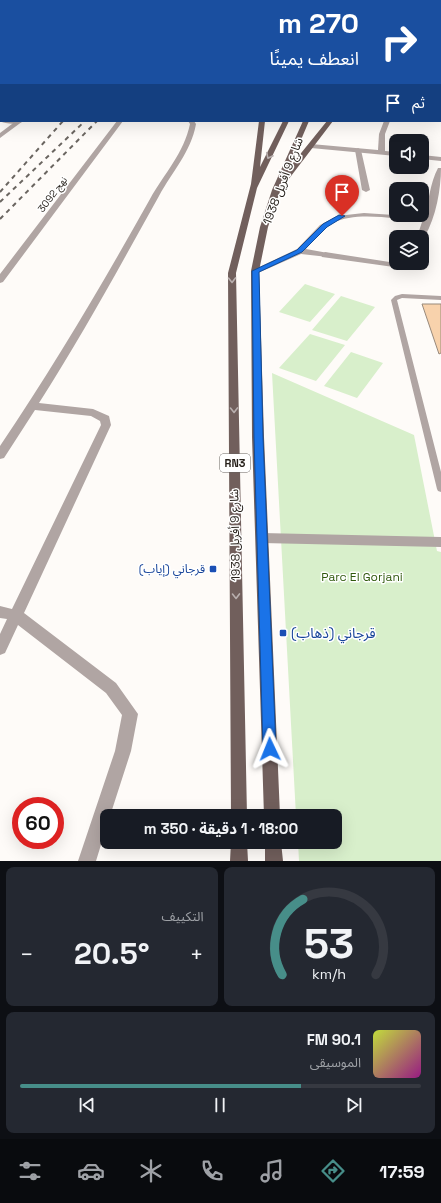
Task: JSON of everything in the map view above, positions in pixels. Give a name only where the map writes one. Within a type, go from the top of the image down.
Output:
[{"type":"main road","points":[[253,188],[262,122]]},
{"type":"main road","name":"شارع 9 أفريل 1938","points":[[239,809],[232,273],[253,188],[286,122]]},
{"type":"main road","name":"شارع 9 أفريل 1938","points":[[272,809],[262,538],[255,271],[264,227],[276,190],[306,122]]},
{"type":"main road","points":[[276,190],[329,122]]},
{"type":"main road","points":[[239,849],[239,861]]},
{"type":"main road","points":[[273,849],[274,861]]},
{"type":"street","points":[[0,136],[19,122]]},
{"type":"street","name":"نهج 3092","points":[[0,280],[119,122]]},
{"type":"street","points":[[0,455],[33,406],[125,251],[156,194],[184,148],[193,129],[192,122]]},
{"type":"street","points":[[381,152],[382,134],[388,122]]},
{"type":"street","points":[[311,146],[389,153]]},
{"type":"street","points":[[358,150],[366,190]]},
{"type":"street","points":[[429,158],[441,159]]},
{"type":"street","points":[[429,215],[437,203],[436,182],[441,170]]},
{"type":"street","points":[[255,271],[300,251],[325,225],[342,216],[356,215],[389,217]]},
{"type":"street","points":[[300,251],[389,263]]},
{"type":"street","points":[[0,649],[106,425],[105,420],[93,413],[33,406]]},
{"type":"street","points":[[262,538],[441,542]]},
{"type":"street","points":[[0,612],[16,615],[111,688],[130,714],[123,751],[87,861]]},
{"type":"lane","points":[[441,298],[402,296],[397,297],[394,300],[441,489]]},
{"type":"green space","points":[[305,284],[335,294],[310,322],[279,312]]},
{"type":"green space","points":[[341,296],[375,307],[347,341],[312,330]]},
{"type":"green space","points":[[310,334],[345,345],[316,381],[279,368]]},
{"type":"green space","points":[[351,352],[383,363],[357,398],[324,386]]},
{"type":"green space","name":"Parc El Gorjani","points":[[272,373],[414,435],[437,551],[441,552],[441,861],[299,861],[298,849],[342,849],[342,809],[296,809]]},
{"type":"building","points":[[422,304],[441,304],[441,353],[439,354]]},
{"type":"railway","points":[[0,192],[62,122]]},
{"type":"railway","points":[[0,202],[84,122]]},
{"type":"railway","points":[[0,219],[96,122]]},
{"type":"place","name":"قرجاني (إياب)","points":[[213,569]]},
{"type":"place","name":"قرجاني (ذهاب)","points":[[283,633]]},
{"type":"route","points":[[270,749],[258,437],[255,271],[300,251],[325,225],[342,216]]}]
